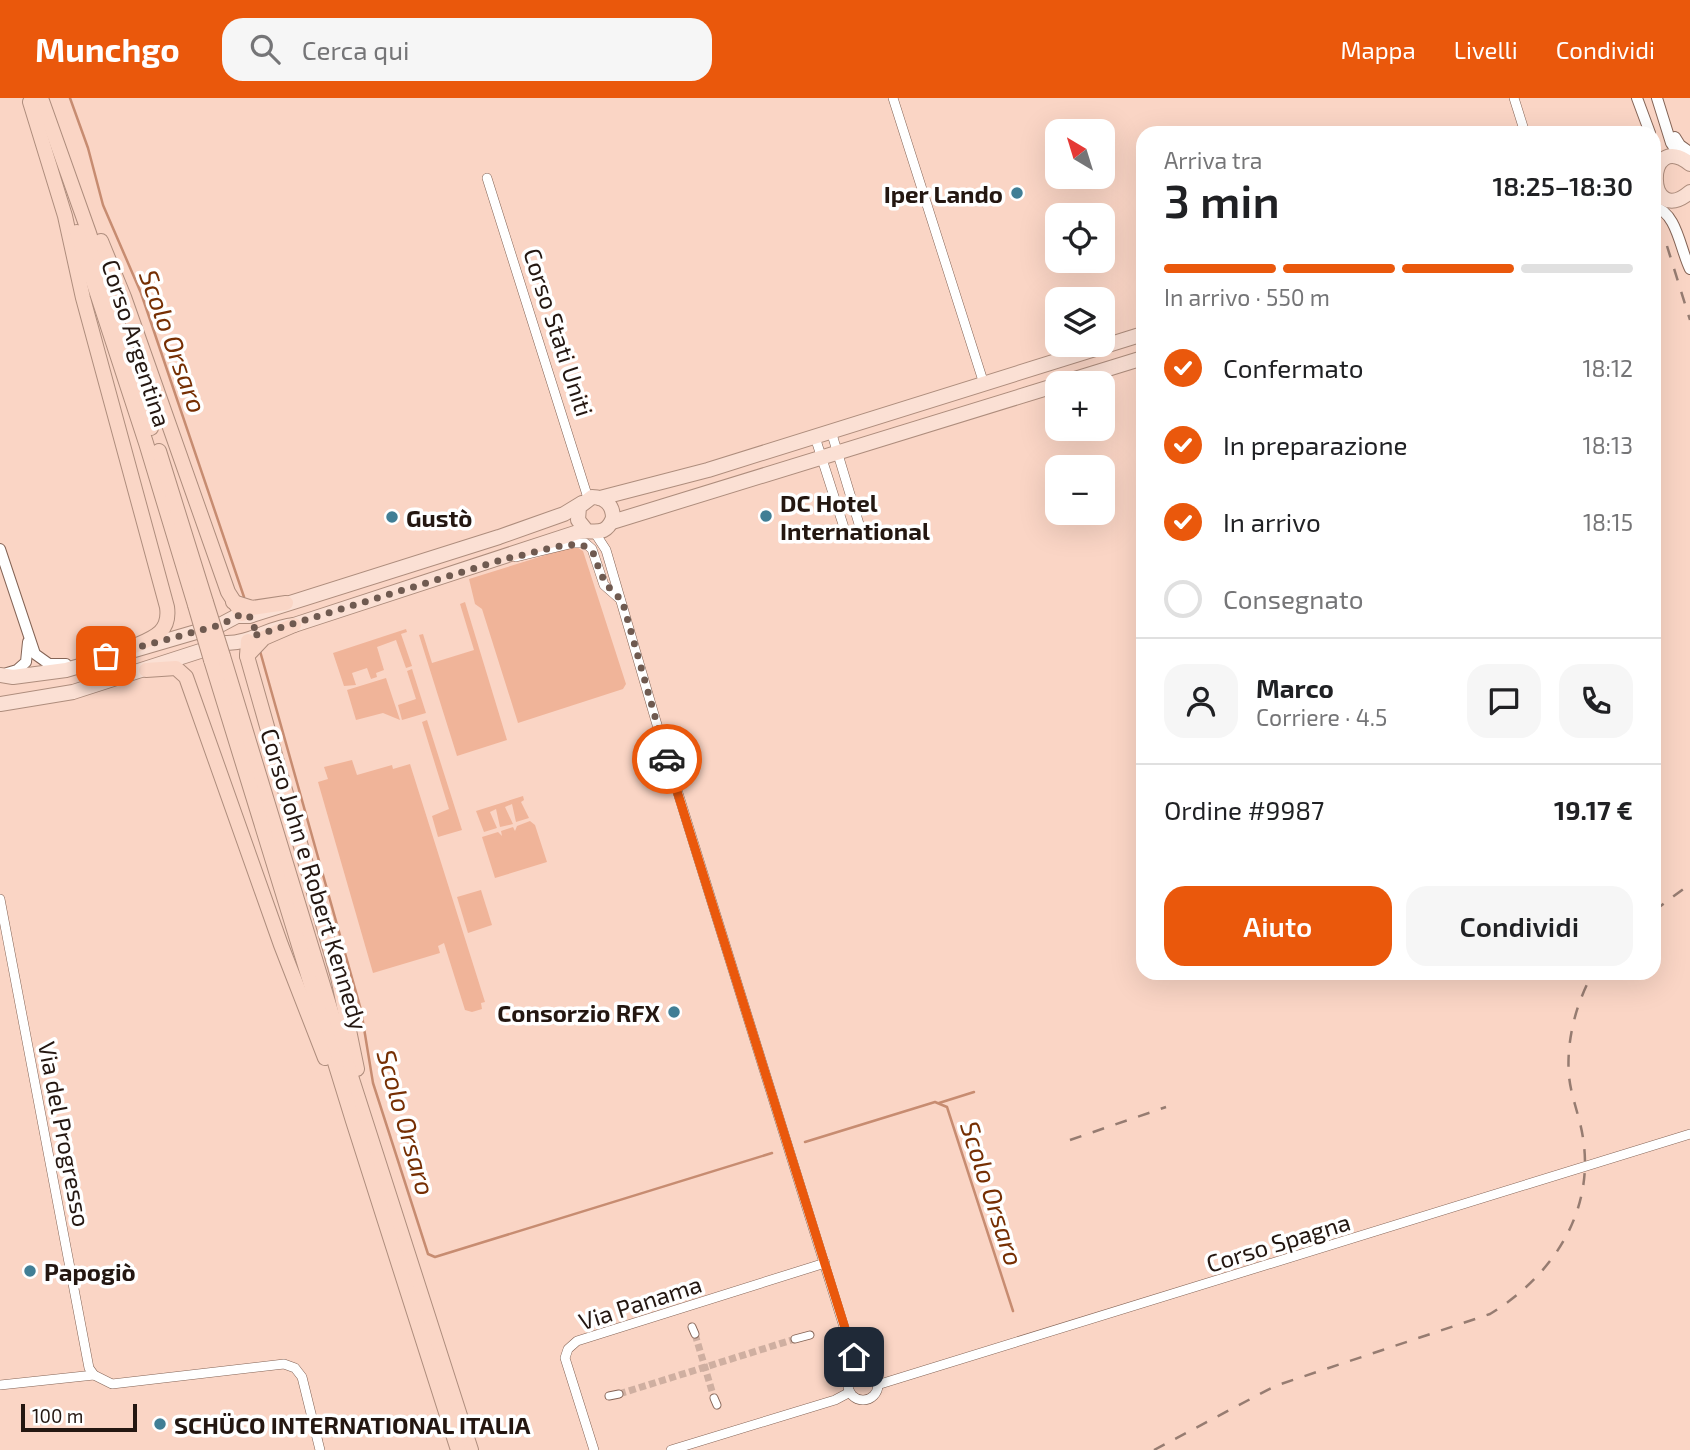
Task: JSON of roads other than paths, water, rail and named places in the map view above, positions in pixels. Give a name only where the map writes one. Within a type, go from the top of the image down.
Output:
[{"type":"highway","name":"Corso Argentina","points":[[33,99],[54,130],[200,603]]},
{"type":"highway","name":"Corso Argentina","points":[[33,99],[200,603]]},
{"type":"highway","points":[[33,99],[65,216],[83,298],[167,607],[168,621],[162,632],[128,649]]},
{"type":"highway","points":[[54,130],[78,177],[124,296],[236,618]]},
{"type":"highway","points":[[231,601],[252,608],[286,603]]},
{"type":"highway","name":"Corso John e Robert Kennedy","points":[[200,603],[220,653],[471,1450]]},
{"type":"highway","points":[[294,625],[249,645],[338,977],[374,1147]]},
{"type":"highway","name":"Corso John e Robert Kennedy","points":[[220,653],[352,1121],[458,1450]]},
{"type":"highway","points":[[146,670],[176,668],[186,677],[298,994],[352,1121]]},
{"type":"main road","points":[[1661,165],[1667,159],[1688,160]]},
{"type":"main road","points":[[1661,200],[1680,198],[1690,192]]},
{"type":"main road","points":[[1,675],[42,674],[236,618],[499,537],[564,514],[590,500],[815,437],[1136,336]]},
{"type":"main road","points":[[1101,371],[1136,360]]},
{"type":"main road","points":[[0,704],[52,697],[146,670],[249,645],[294,625],[1045,388]]},
{"type":"main road","points":[[590,500],[577,516],[600,529]]},
{"type":"main road","points":[[590,500],[610,506],[600,529]]},
{"type":"main road","points":[[236,618],[255,623],[249,645]]},
{"type":"street","points":[[893,98],[984,384]]},
{"type":"street","points":[[1514,98],[1523,126]]},
{"type":"street","points":[[1637,98],[1646,126]]},
{"type":"street","points":[[1659,98],[1671,143],[1688,160]]},
{"type":"street","name":"Corso Stati Uniti","points":[[487,178],[590,500]]},
{"type":"street","points":[[1661,200],[1673,205],[1690,266]]},
{"type":"street","points":[[1661,202],[1671,219],[1690,266]]},
{"type":"street","points":[[815,437],[847,537],[862,534],[831,432]]},
{"type":"street","points":[[600,529],[660,735],[858,1371]]},
{"type":"street","points":[[508,558],[528,556],[574,542],[585,543],[592,549],[604,585],[622,600]]},
{"type":"street","points":[[0,550],[28,639],[44,663],[79,664]]},
{"type":"street","points":[[392,570],[400,591]]},
{"type":"street","points":[[1,675],[23,667],[28,639]]},
{"type":"street","name":"Via del Progresso","points":[[0,899],[89,1368],[94,1375]]},
{"type":"street","name":"Corso Spagna","points":[[671,1450],[835,1400],[850,1392],[855,1398],[868,1399],[875,1394],[877,1385],[1690,1134]]},
{"type":"street","name":"Via Panama","points":[[594,1450],[565,1358],[568,1349],[577,1341],[825,1263]]},
{"type":"street","points":[[795,1339],[810,1335]]},
{"type":"street","points":[[0,1385],[94,1375],[112,1384],[284,1364],[295,1368],[302,1377],[320,1450]]},
{"type":"street","points":[[858,1371],[870,1373],[877,1385]]},
{"type":"street","points":[[850,1392],[850,1378],[858,1371]]},
{"type":"street","points":[[609,1396],[618,1394]]},
{"type":"waterway","name":"Scolo Orsaro","points":[[70,98],[88,148],[103,205],[141,293],[244,597]]},
{"type":"waterway","name":"Scolo Orsaro","points":[[260,651],[361,1010],[373,1083],[428,1254],[435,1257],[772,1153]]},
{"type":"waterway","points":[[939,1103],[974,1092]]},
{"type":"waterway","name":"Scolo Orsaro","points":[[805,1142],[935,1102],[947,1107],[1013,1311]]},
{"type":"tunnel","points":[[695,1334],[714,1398]]},
{"type":"tunnel","points":[[619,1394],[795,1339]]},
{"type":"railway","points":[[1667,246],[1690,320]]},
{"type":"railway","points":[[1661,906],[1690,884]]},
{"type":"railway","points":[[1154,1450],[1275,1386],[1490,1314],[1532,1281],[1564,1240],[1575,1217],[1582,1192],[1585,1166],[1583,1138],[1570,1084],[1568,1063],[1577,1010],[1590,980]]},
{"type":"railway","points":[[1070,1140],[1166,1107]]},
{"type":"place","name":"Iper Lando","points":[[1017,193]]},
{"type":"place","name":"DC Hotel International","points":[[766,516]]},
{"type":"place","name":"Gustò","points":[[392,517]]},
{"type":"place","name":"Consorzio RFX","points":[[674,1012]]},
{"type":"place","name":"Papogiò","points":[[30,1271]]},
{"type":"place","name":"SCHÜCO INTERNATIONAL ITALIA","points":[[160,1424]]}]
